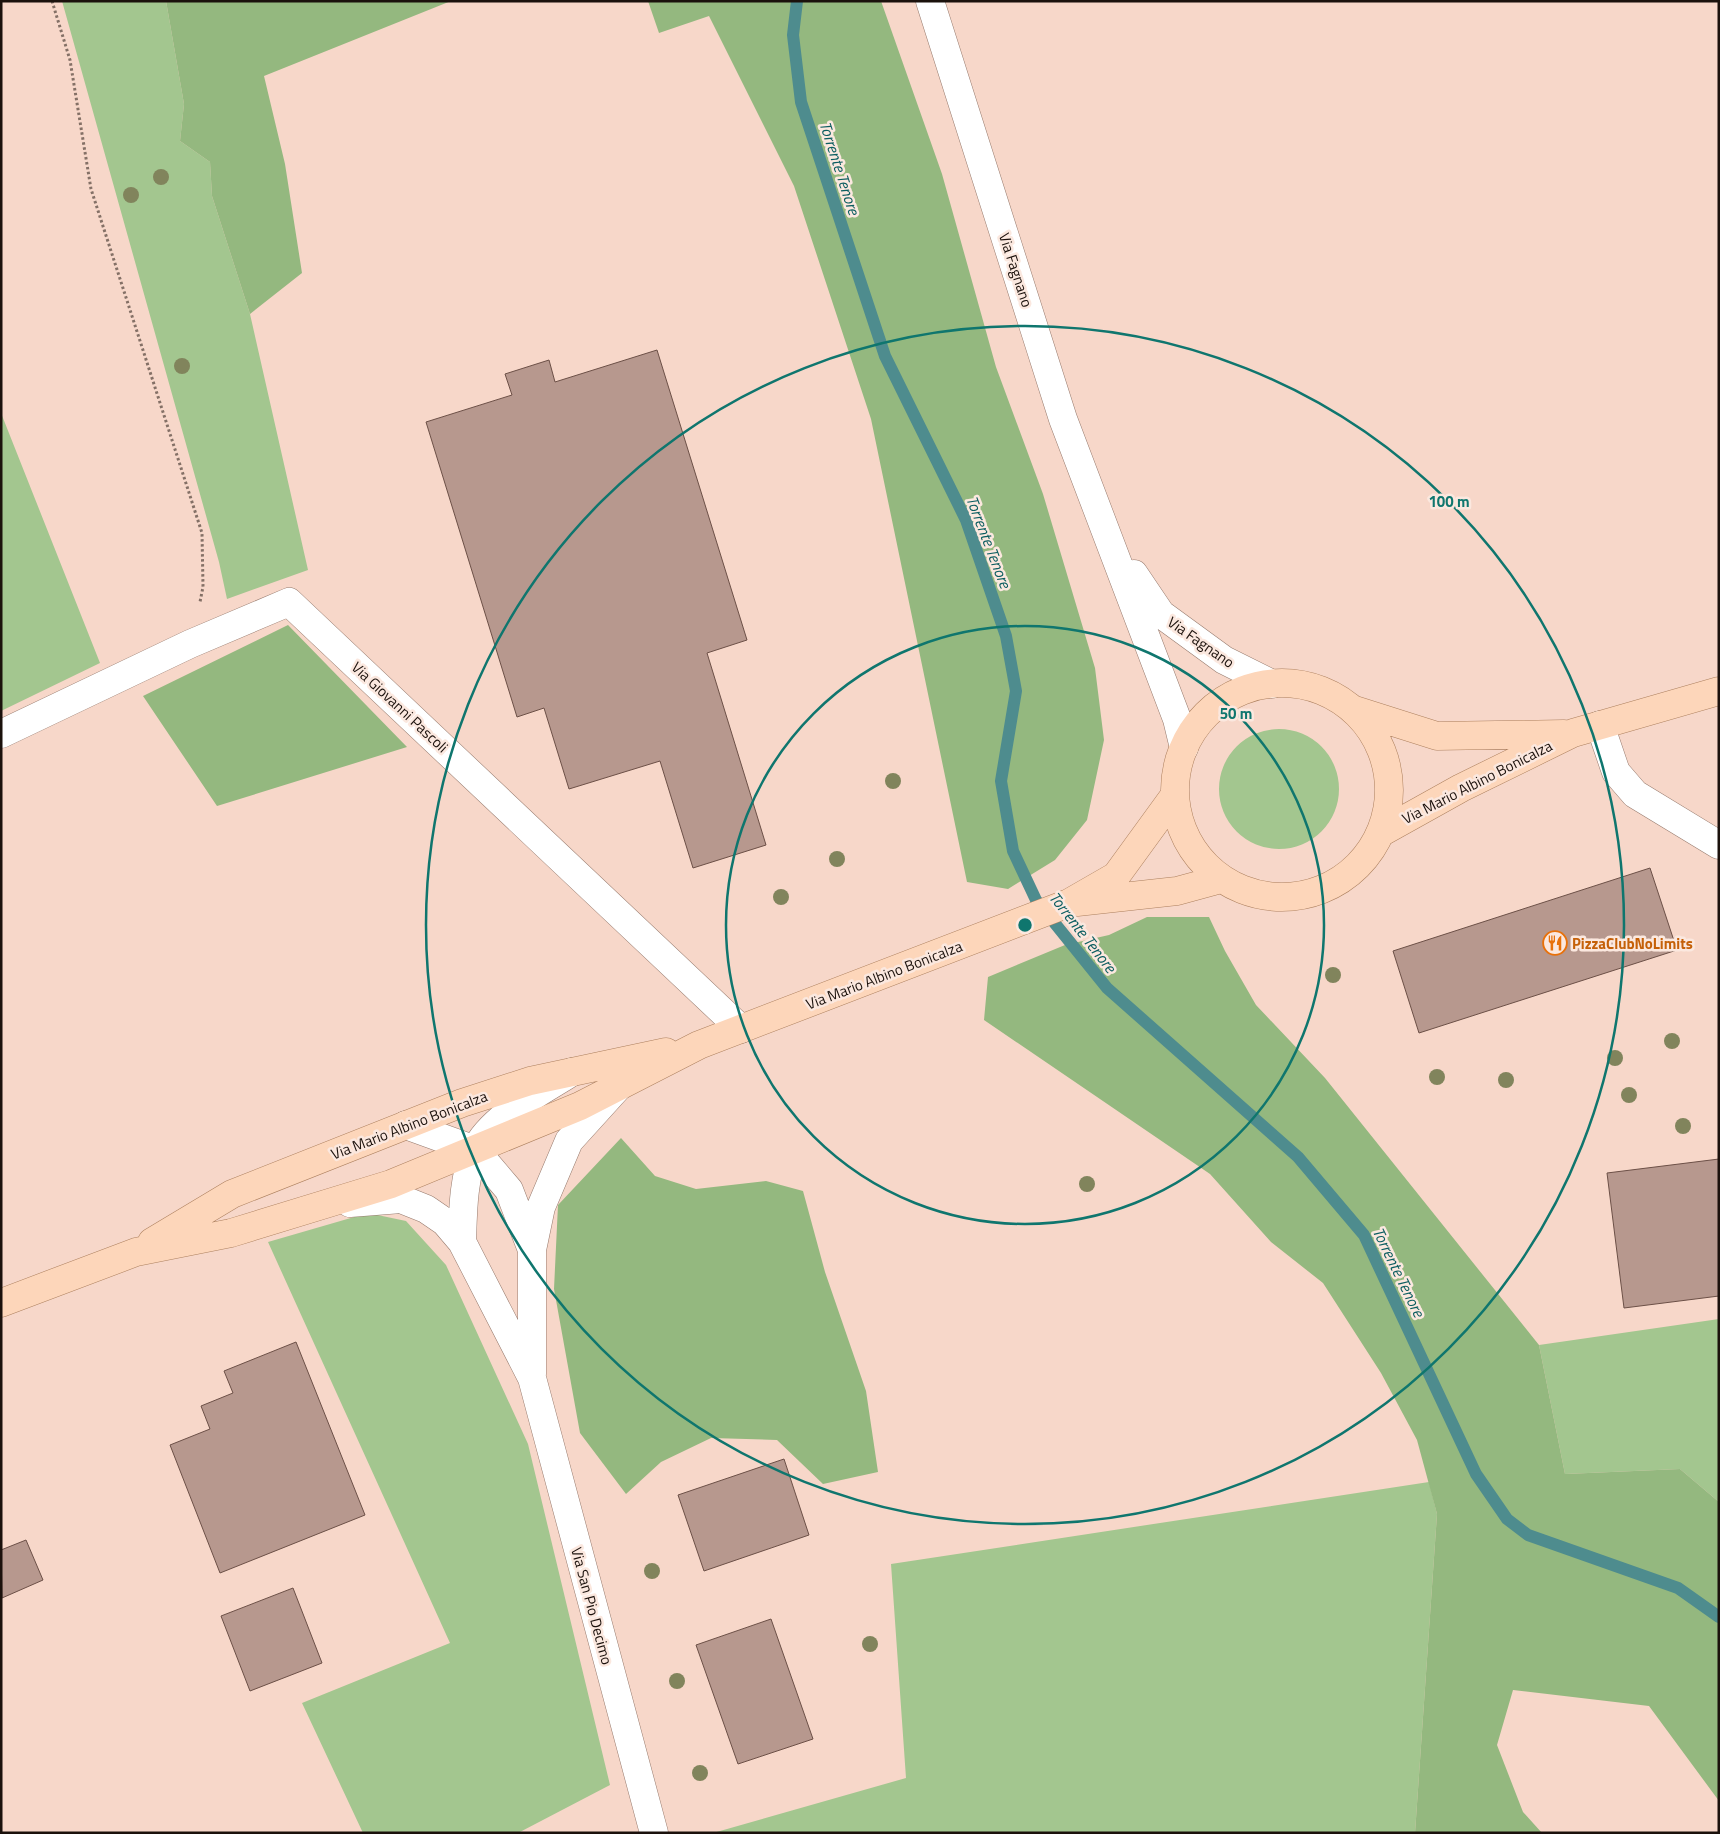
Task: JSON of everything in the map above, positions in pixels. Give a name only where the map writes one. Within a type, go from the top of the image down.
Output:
[{"type":"main road","points":[[1287,683],[1323,690],[1355,710],[1379,742],[1390,778],[1382,832],[1362,863],[1331,887],[1296,898],[1255,895],[1221,879],[1189,843],[1172,799],[1184,748],[1211,708],[1228,698],[1263,685],[1287,683]]},
{"type":"main road","name":"Via Mario Albino Bonicalza","points":[[1382,832],[1461,788],[1573,733],[1719,691]]},
{"type":"main road","name":"Via Mario Albino Bonicalza","points":[[1355,710],[1437,736],[1573,733]]},
{"type":"main road","name":"Via Mario Albino Bonicalza","points":[[1,1303],[136,1252],[231,1233],[392,1184],[580,1106],[700,1045],[1069,903],[1116,876],[1172,799]]},
{"type":"main road","name":"Via Mario Albino Bonicalza","points":[[1069,903],[1177,891],[1221,879]]},
{"type":"main road","name":"Via Mario Albino Bonicalza","points":[[136,1252],[232,1194],[406,1125],[496,1092],[575,1070],[700,1045]]},
{"type":"street","name":"Via Fagnano","points":[[930,1],[1063,418],[1177,719],[1184,748]]},
{"type":"street","name":"Via Fagnano","points":[[1109,536],[1161,614],[1224,660],[1272,684]]},
{"type":"street","name":"Via Giovanni Pascoli","points":[[1,734],[190,644],[289,602],[741,1030]]},
{"type":"street","points":[[1600,726],[1616,772],[1635,794],[1719,845]]},
{"type":"street","points":[[462,1242],[467,1181],[475,1150],[499,1119],[575,1070]]},
{"type":"street","name":"Via San Pio Decimo","points":[[532,1378],[532,1250],[541,1207],[569,1141],[618,1086]]},
{"type":"street","name":"Via San Pio Decimo","points":[[406,1125],[475,1150],[509,1190],[532,1250]]},
{"type":"street","name":"Via San Pio Decimo","points":[[323,1205],[401,1199],[426,1209],[445,1222],[462,1242],[532,1378],[654,1833]]},
{"type":"path","points":[[52,1],[70,60],[91,188],[202,533],[203,587],[190,644]]},
{"type":"green space","points":[[62,1],[166,1],[184,104],[180,141],[210,162],[212,196],[250,314],[308,570],[227,599],[219,562]]},
{"type":"green space","points":[[166,1],[451,1],[264,76],[285,164],[302,273],[250,314],[212,196],[210,162],[180,141],[184,104]]},
{"type":"green space","points":[[648,1],[881,1],[942,174],[996,367],[1043,494],[1095,668],[1104,740],[1087,820],[1055,860],[1008,889],[967,882],[871,419],[794,186],[709,16],[659,33]]},
{"type":"green space","points":[[1,413],[100,663],[1,711]]},
{"type":"green space","points":[[288,625],[407,747],[217,806],[143,696]]},
{"type":"green space","points":[[1279,729],[1291,730],[1302,734],[1312,739],[1321,747],[1329,756],[1334,766],[1338,777],[1338,801],[1334,812],[1329,822],[1321,831],[1312,839],[1302,844],[1291,848],[1279,849],[1267,848],[1256,844],[1246,839],[1237,831],[1229,822],[1224,812],[1220,801],[1219,789],[1220,777],[1224,766],[1229,756],[1237,747],[1246,739],[1256,734],[1267,730]]},
{"type":"green space","points":[[1147,917],[1209,917],[1225,951],[1256,1005],[1325,1078],[1539,1345],[1565,1474],[1680,1469],[1719,1502],[1719,1801],[1649,1706],[1513,1690],[1497,1745],[1523,1812],[1542,1833],[1415,1833],[1437,1514],[1417,1440],[1381,1373],[1323,1283],[1271,1242],[1210,1174],[984,1020],[988,977],[1065,945],[1109,935]]},
{"type":"green space","points":[[621,1138],[655,1176],[696,1189],[766,1181],[803,1191],[825,1272],[866,1391],[878,1472],[823,1484],[777,1440],[711,1438],[661,1462],[626,1494],[580,1433],[554,1289],[558,1205]]},
{"type":"green space","points":[[368,1213],[406,1221],[446,1265],[528,1444],[610,1785],[518,1833],[363,1833],[302,1703],[450,1643],[268,1242]]},
{"type":"green space","points":[[1719,1319],[1719,1502],[1680,1469],[1565,1474],[1539,1345]]},
{"type":"green space","points":[[1429,1482],[1437,1514],[1415,1833],[713,1833],[906,1778],[891,1564]]},
{"type":"building","points":[[657,350],[747,640],[707,653],[766,845],[693,868],[660,761],[569,789],[544,708],[517,717],[426,422],[512,395],[505,374],[549,360],[555,382]]},
{"type":"building","points":[[1650,868],[1677,950],[1419,1033],[1393,951]]},
{"type":"building","points":[[1719,1159],[1719,1296],[1624,1308],[1607,1173]]},
{"type":"building","points":[[296,1342],[365,1515],[220,1573],[170,1445],[210,1429],[201,1406],[233,1393],[224,1371]]},
{"type":"building","points":[[784,1459],[809,1535],[704,1571],[678,1495]]},
{"type":"building","points":[[26,1540],[43,1580],[2,1598],[1,1550]]},
{"type":"building","points":[[293,1588],[322,1663],[250,1691],[221,1616]]},
{"type":"building","points":[[771,1619],[813,1739],[738,1764],[696,1645]]},
{"type":"waterway","name":"Torrente Tenore","points":[[797,1],[793,35],[801,102],[885,356],[966,520],[1006,636],[1016,691],[1001,781],[1013,851],[1036,900],[1107,988],[1298,1157],[1364,1235],[1476,1474],[1507,1519],[1528,1535],[1678,1588],[1719,1617]]},
{"type":"place","name":"PizzaClubNoLimits","points":[[1555,943]]}]
